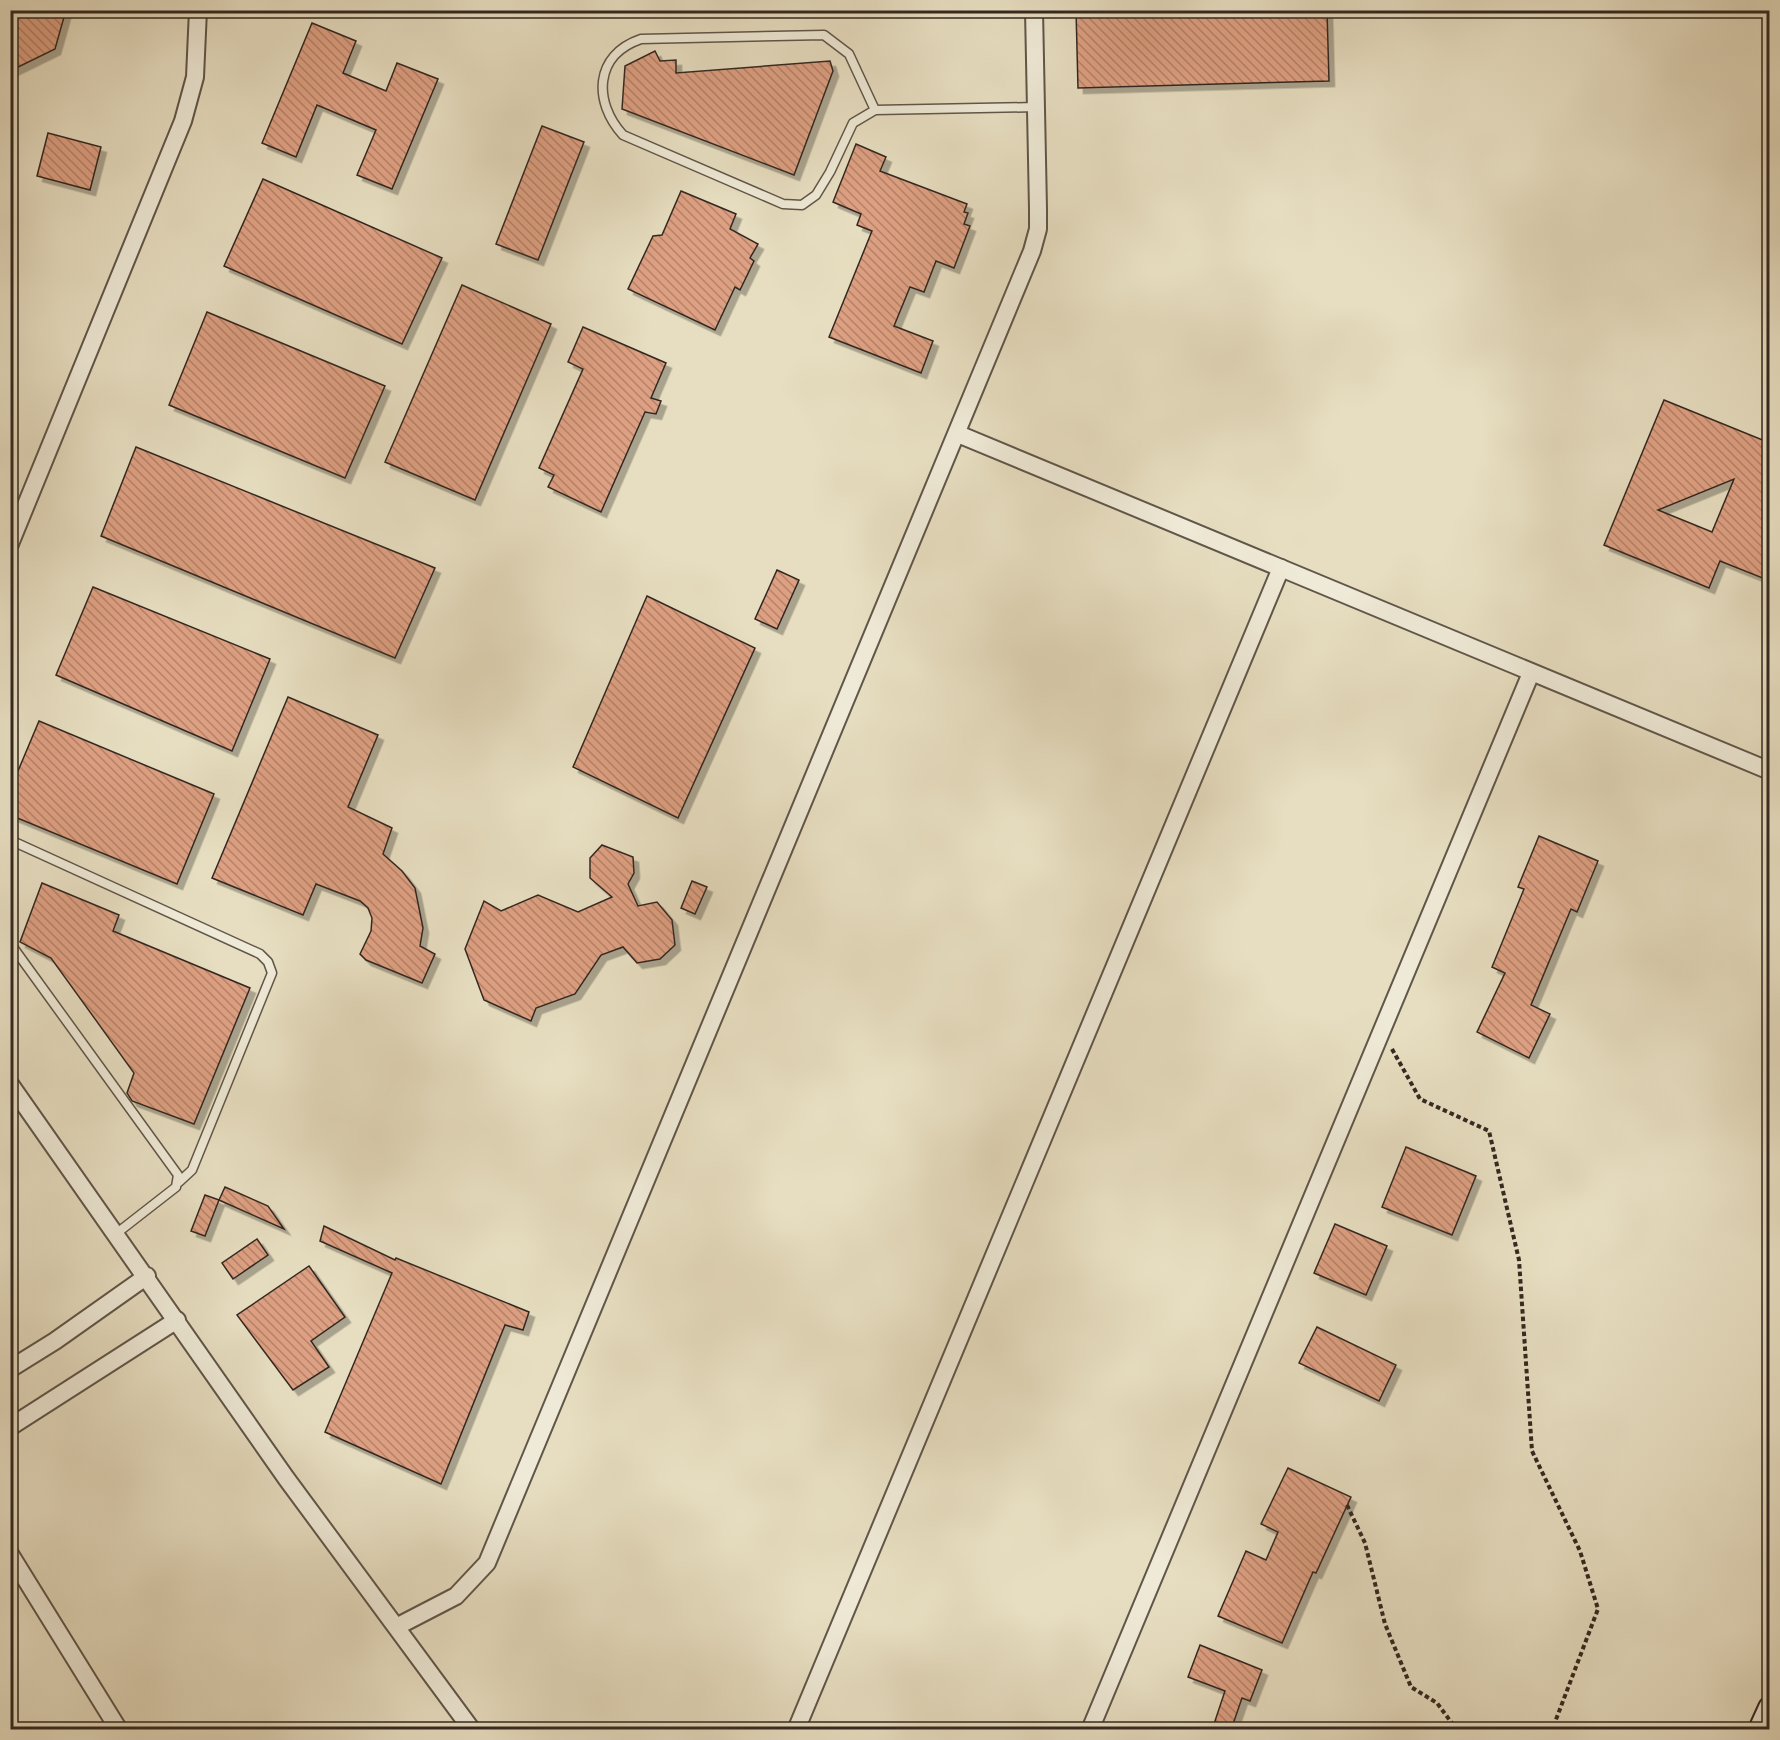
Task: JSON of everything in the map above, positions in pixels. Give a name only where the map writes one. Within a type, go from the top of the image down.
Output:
[{"type":"main road","points":[[1760,1730],[1770,1708]]},
{"type":"street","points":[[10,544],[183,121],[195,77],[198,10]]},
{"type":"street","points":[[398,1626],[456,1596],[487,1563],[1032,251],[1038,229],[1034,10]]},
{"type":"street","points":[[957,434],[1770,771]]},
{"type":"street","points":[[796,1730],[1281,568]]},
{"type":"street","points":[[1090,1730],[1531,673]]},
{"type":"street","points":[[10,1084],[117,1233],[286,1478],[398,1626],[472,1730]]},
{"type":"street","points":[[10,1369],[147,1276]]},
{"type":"street","points":[[10,1427],[177,1320]]},
{"type":"street","points":[[10,1554],[119,1730]]},
{"type":"lane","points":[[875,110],[849,54],[824,35],[641,39],[627,44],[615,53],[607,65],[604,79],[607,113],[623,135],[783,204],[802,205],[816,195],[830,172],[853,123],[875,110],[1037,107]]},
{"type":"lane","points":[[10,840],[260,954],[268,962],[272,973],[192,1170],[166,1196],[117,1233]]},
{"type":"lane","points":[[10,943],[178,1175],[179,1182]]},
{"type":"path","points":[[1382,1031],[1420,1099],[1489,1131],[1519,1260],[1532,1451],[1580,1551],[1598,1609],[1552,1730]]},
{"type":"path","points":[[1347,1505],[1365,1543],[1385,1624],[1411,1688],[1437,1703],[1457,1730]]},
{"type":"building","points":[[10,10],[66,10],[55,49],[10,71]]},
{"type":"building","points":[[1076,10],[1327,10],[1329,81],[1078,88]]},
{"type":"building","points":[[312,23],[356,41],[343,73],[386,91],[397,63],[438,79],[392,189],[357,175],[376,130],[317,105],[296,157],[262,143]]},
{"type":"building","points":[[655,51],[660,61],[676,60],[676,73],[830,61],[833,71],[794,175],[622,109],[625,66]]},
{"type":"building","points":[[542,126],[584,142],[538,260],[496,244]]},
{"type":"building","points":[[48,133],[101,147],[90,190],[37,176]]},
{"type":"building","points":[[856,144],[886,157],[880,171],[967,204],[964,212],[968,213],[964,224],[970,226],[954,268],[936,261],[924,292],[910,287],[894,326],[933,341],[921,373],[829,337],[872,231],[857,225],[861,214],[833,202]]},
{"type":"building","points":[[263,179],[442,258],[402,344],[224,266]]},
{"type":"building","points":[[681,191],[736,214],[730,229],[758,244],[750,258],[754,261],[740,290],[735,287],[715,330],[628,289],[653,236],[662,235]]},
{"type":"building","points":[[462,285],[551,324],[475,500],[385,462]]},
{"type":"building","points":[[207,312],[385,386],[345,478],[169,405]]},
{"type":"building","points":[[583,327],[666,363],[651,398],[661,401],[656,414],[645,412],[601,512],[548,487],[554,475],[539,468],[583,369],[568,362]]},
{"type":"building","points":[[1664,400],[1770,443],[1770,581],[1720,561],[1709,588],[1604,545]],"holes":[[[1734,479],[1712,532],[1658,510]]]},
{"type":"building","points":[[136,447],[435,568],[395,658],[101,536]]},
{"type":"building","points":[[777,570],[799,580],[777,629],[755,619]]},
{"type":"building","points":[[93,587],[270,659],[232,751],[56,675]]},
{"type":"building","points":[[647,596],[755,648],[678,818],[573,767]]},
{"type":"building","points":[[288,697],[378,735],[348,807],[392,828],[383,854],[402,871],[415,888],[423,928],[420,946],[435,954],[422,983],[366,960],[360,954],[371,931],[372,918],[368,908],[360,901],[316,884],[303,915],[212,878]]},
{"type":"building","points":[[39,721],[214,794],[177,884],[10,815],[10,790]]},
{"type":"building","points":[[1539,836],[1598,861],[1577,912],[1571,909],[1531,1005],[1550,1014],[1529,1058],[1477,1032],[1505,973],[1492,967],[1524,889],[1518,887]]},
{"type":"building","points":[[602,845],[633,857],[634,873],[628,884],[638,906],[657,902],[672,920],[675,945],[660,959],[637,963],[623,947],[601,955],[575,994],[536,1008],[531,1021],[484,1000],[465,949],[484,901],[501,911],[538,895],[578,912],[612,897],[590,878],[590,858]]},
{"type":"building","points":[[692,881],[707,887],[695,914],[681,908]]},
{"type":"building","points":[[42,883],[119,915],[113,931],[250,988],[194,1124],[132,1101],[127,1093],[134,1073],[51,958],[20,942]]},
{"type":"building","points":[[1406,1147],[1476,1176],[1452,1235],[1382,1207]]},
{"type":"building","points":[[225,1187],[268,1206],[284,1229],[219,1200]]},
{"type":"building","points":[[205,1195],[219,1200],[205,1236],[191,1231]]},
{"type":"building","points":[[1335,1224],[1387,1246],[1366,1295],[1314,1273]]},
{"type":"building","points":[[324,1226],[395,1260],[396,1258],[529,1312],[523,1330],[505,1325],[441,1484],[325,1432],[392,1273],[320,1241]]},
{"type":"building","points":[[257,1239],[268,1255],[233,1279],[222,1263]]},
{"type":"building","points":[[309,1266],[345,1317],[311,1341],[329,1367],[293,1390],[237,1315]]},
{"type":"building","points":[[1317,1327],[1396,1365],[1379,1401],[1299,1363]]},
{"type":"building","points":[[1288,1468],[1351,1497],[1316,1573],[1313,1572],[1282,1643],[1218,1616],[1246,1551],[1266,1560],[1278,1532],[1261,1524]]},
{"type":"building","points":[[1200,1645],[1262,1670],[1250,1701],[1242,1698],[1231,1730],[1212,1730],[1225,1691],[1188,1677]]}]
